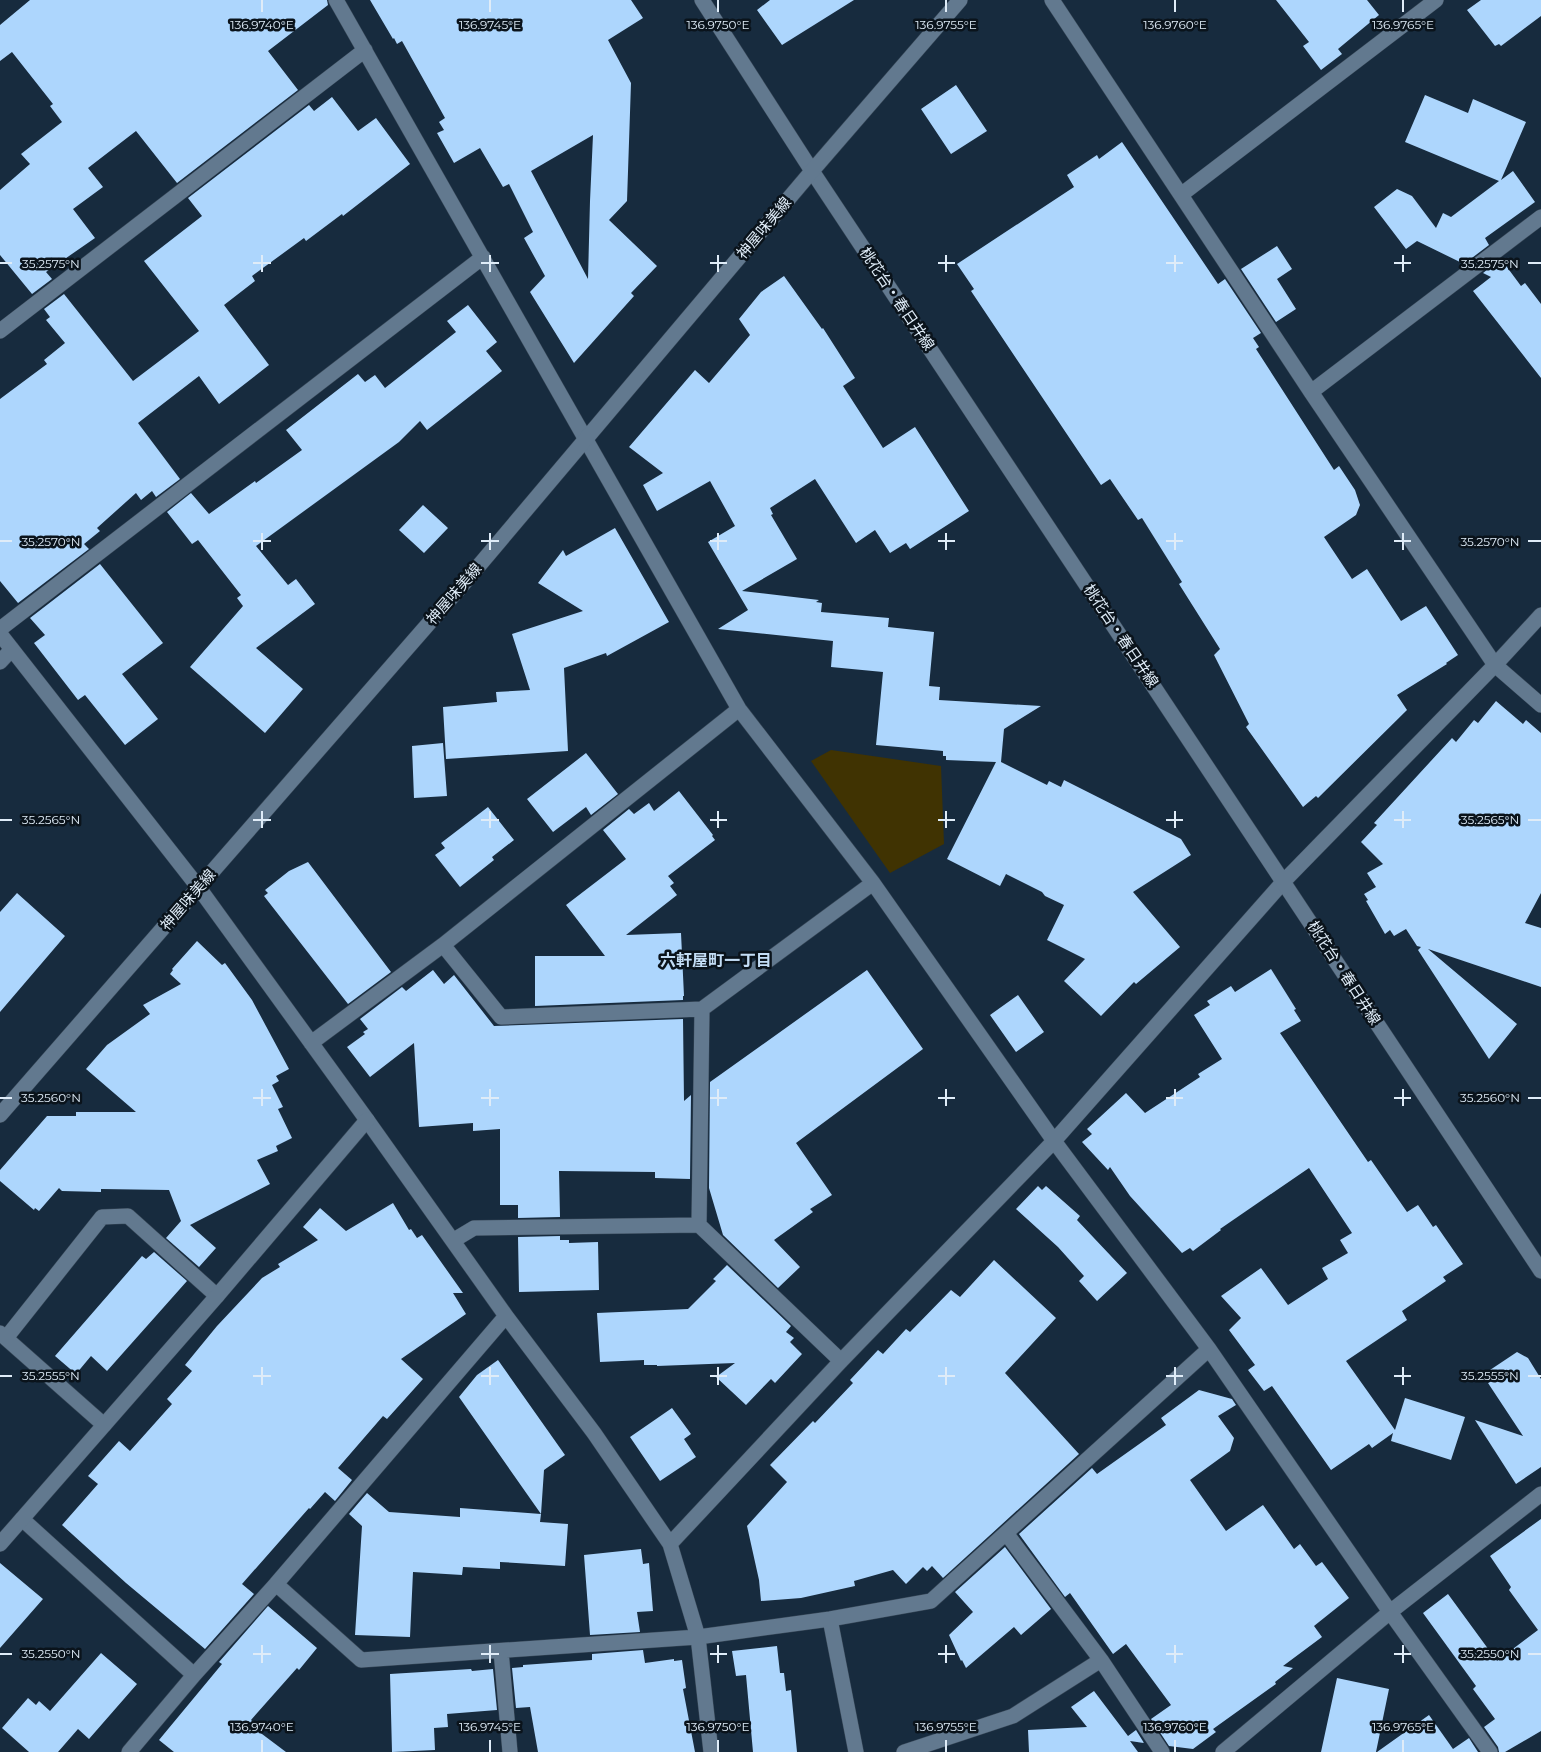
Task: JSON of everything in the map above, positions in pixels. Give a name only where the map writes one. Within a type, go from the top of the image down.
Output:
[{"type":"street","points":[[336,0],[739,709],[874,883],[1054,1141],[1209,1349],[1390,1612],[1490,1752]]},
{"type":"street","name":"桃花台・春日井線","points":[[702,0],[812,171],[1541,1271]]},
{"type":"street","name":"神屋味美線","points":[[0,1115],[199,888],[586,439],[812,171],[960,0]]},
{"type":"street","points":[[1052,0],[1495,665],[1541,705]]},
{"type":"street","points":[[1182,194],[1436,0]]},
{"type":"street","points":[[0,331],[365,50]]},
{"type":"street","points":[[1312,392],[1541,218]]},
{"type":"street","points":[[0,629],[483,257]]},
{"type":"street","points":[[670,1544],[841,1361],[1054,1141],[1284,881],[1495,665],[1541,615]]},
{"type":"street","points":[[0,634],[199,888],[368,1120],[506,1316],[594,1433],[670,1544],[698,1637],[711,1752]]},
{"type":"street","points":[[0,662],[12,649]]},
{"type":"street","points":[[311,1043],[443,945],[739,709]]},
{"type":"street","points":[[443,945],[501,1017],[702,1009],[874,883]]},
{"type":"street","points":[[699,1224],[702,1009]]},
{"type":"street","points":[[0,1544],[368,1120]]},
{"type":"street","points":[[104,1425],[3,1336],[102,1217],[128,1216],[217,1296]]},
{"type":"street","points":[[454,1240],[474,1228],[699,1224],[841,1361]]},
{"type":"street","points":[[129,1752],[194,1674],[276,1584],[506,1316]]},
{"type":"street","points":[[276,1584],[361,1660],[698,1637],[830,1620],[931,1601],[1209,1349]]},
{"type":"street","points":[[1223,1752],[1390,1612],[1541,1494]]},
{"type":"street","points":[[22,1519],[194,1674]]},
{"type":"street","points":[[1006,1533],[1101,1660],[1162,1752]]},
{"type":"street","points":[[830,1620],[856,1752]]},
{"type":"street","points":[[501,1651],[510,1752]]},
{"type":"street","points":[[904,1752],[1013,1716],[1101,1660]]},
{"type":"shaded area","points":[[831,750],[941,766],[944,844],[890,873],[811,761]]},
{"type":"building","points":[[30,0],[327,0],[328,5],[268,51],[298,90],[177,183],[136,131],[88,168],[103,187],[73,209],[95,238],[46,272],[52,279],[32,294],[0,255],[0,190],[30,164],[21,154],[62,122],[50,106],[53,104],[12,52],[0,61],[0,25]]},
{"type":"building","points":[[370,0],[631,0],[643,18],[608,40],[631,83],[627,201],[609,220],[657,266],[631,293],[634,296],[574,363],[530,292],[545,276],[524,238],[533,232],[509,184],[503,187],[480,148],[454,163],[437,133],[444,130],[439,122],[445,118],[402,41],[397,44]],"holes":[[[593,135],[588,279],[531,171]]]},
{"type":"building","points":[[770,0],[854,0],[782,45],[757,10]]},
{"type":"building","points":[[1276,0],[1367,0],[1379,15],[1338,49],[1342,54],[1321,70],[1303,46],[1309,42]]},
{"type":"building","points":[[1481,0],[1541,0],[1541,16],[1501,46],[1499,44],[1495,46],[1467,10]]},
{"type":"building","points":[[956,85],[987,131],[951,154],[921,109]]},
{"type":"building","points":[[1425,95],[1468,113],[1473,99],[1526,122],[1501,180],[1513,171],[1535,202],[1485,238],[1489,245],[1464,264],[1417,241],[1406,249],[1374,207],[1397,189],[1412,196],[1436,228],[1443,213],[1451,217],[1499,181],[1405,142]]},
{"type":"building","points":[[332,97],[358,131],[376,118],[410,164],[343,216],[342,214],[306,241],[304,238],[252,276],[255,281],[224,305],[269,365],[219,404],[199,376],[138,423],[180,479],[156,497],[152,491],[141,500],[136,493],[97,528],[100,531],[84,544],[89,549],[18,603],[0,581],[0,399],[47,364],[44,360],[65,343],[46,320],[50,317],[44,309],[64,294],[133,381],[199,331],[144,261],[202,216],[188,198],[309,105],[314,111]]},
{"type":"building","points":[[1122,142],[1218,284],[1225,279],[1261,333],[1253,338],[1259,347],[1256,349],[1334,470],[1339,466],[1355,490],[1360,505],[1356,515],[1324,537],[1352,579],[1367,569],[1401,621],[1426,606],[1458,655],[1397,695],[1407,710],[1318,798],[1316,796],[1303,807],[1246,727],[1249,724],[1214,655],[1220,649],[1179,584],[1182,582],[1142,518],[1138,520],[1110,479],[1101,485],[971,291],[974,289],[957,264],[1074,187],[1067,175],[1097,155],[1099,159]]},
{"type":"building","points":[[1277,246],[1292,269],[1277,279],[1296,309],[1276,322],[1241,269]]},
{"type":"building","points":[[1501,259],[1521,286],[1525,283],[1541,304],[1541,378],[1473,291],[1491,277],[1483,273]]},
{"type":"building","points":[[784,276],[823,328],[855,378],[843,386],[883,448],[915,427],[969,511],[910,549],[906,543],[890,553],[875,530],[856,543],[815,479],[770,508],[773,514],[771,515],[797,559],[742,591],[819,600],[816,602],[822,603],[821,612],[889,618],[888,627],[934,632],[929,686],[940,687],[939,700],[1041,706],[1004,729],[1001,762],[1047,785],[1049,781],[1061,787],[1064,780],[1181,839],[1191,855],[1133,892],[1180,947],[1136,984],[1134,982],[1101,1016],[1064,981],[1085,959],[1047,940],[1064,905],[1006,874],[1000,886],[947,859],[996,762],[946,760],[946,756],[943,756],[943,751],[876,745],[883,672],[831,667],[833,641],[718,629],[748,610],[708,542],[735,526],[710,481],[657,511],[643,485],[663,473],[629,447],[695,370],[709,383],[750,335],[739,319],[761,292]]},
{"type":"building","points":[[468,305],[497,342],[486,351],[502,371],[427,430],[420,421],[399,442],[256,546],[288,585],[296,579],[315,604],[256,648],[303,689],[265,733],[190,667],[243,606],[237,598],[241,595],[198,540],[192,544],[167,512],[191,493],[209,514],[255,481],[256,483],[302,450],[286,430],[358,374],[365,382],[375,375],[385,388],[456,332],[447,321]]},
{"type":"building","points":[[423,505],[448,528],[424,553],[399,530]]},
{"type":"building","points":[[615,528],[669,622],[607,656],[606,653],[564,668],[568,751],[446,759],[443,707],[497,702],[496,692],[530,690],[512,634],[583,611],[538,583],[563,550],[566,556]]},
{"type":"building","points":[[100,564],[163,643],[122,674],[158,719],[125,745],[85,695],[78,700],[34,643],[45,635],[30,618]]},
{"type":"building","points":[[1496,701],[1523,724],[1526,720],[1541,733],[1541,893],[1525,923],[1541,928],[1541,987],[1428,949],[1517,1024],[1489,1059],[1418,950],[1421,947],[1417,946],[1406,929],[1394,936],[1390,930],[1385,934],[1364,894],[1376,887],[1367,873],[1383,864],[1361,842],[1377,825],[1374,823],[1452,738],[1456,742],[1474,720],[1478,723]]},
{"type":"building","points":[[443,743],[447,796],[414,798],[412,746]]},
{"type":"building","points":[[586,753],[618,794],[591,815],[586,807],[553,832],[527,799]]},
{"type":"building","points":[[679,791],[715,840],[668,876],[674,883],[670,886],[677,895],[626,935],[681,933],[683,1000],[535,1006],[535,956],[605,956],[566,905],[626,859],[603,830],[629,809],[634,814],[649,803],[654,811]]},
{"type":"building","points":[[488,807],[514,840],[492,857],[494,860],[460,887],[435,855],[445,848],[441,843]]},
{"type":"building","points":[[308,862],[391,972],[348,1004],[264,896],[268,893],[265,890],[289,871]]},
{"type":"building","points":[[17,893],[65,936],[0,1012],[0,912]]},
{"type":"building","points":[[197,941],[222,965],[225,963],[252,1000],[289,1069],[276,1076],[279,1081],[272,1085],[283,1107],[278,1109],[292,1138],[276,1146],[278,1151],[257,1160],[270,1184],[190,1225],[216,1248],[199,1267],[166,1238],[181,1221],[169,1190],[101,1189],[101,1192],[62,1191],[59,1188],[39,1211],[35,1208],[34,1210],[0,1181],[0,1170],[47,1116],[76,1116],[76,1112],[136,1112],[86,1069],[107,1045],[150,1014],[143,1005],[181,984],[170,974],[172,969]]},
{"type":"building","points":[[1271,969],[1296,1009],[1294,1010],[1301,1021],[1280,1033],[1368,1162],[1371,1160],[1407,1212],[1418,1205],[1433,1227],[1436,1225],[1463,1264],[1443,1277],[1446,1281],[1402,1311],[1407,1320],[1346,1361],[1395,1430],[1405,1398],[1465,1417],[1451,1460],[1391,1441],[1393,1433],[1372,1448],[1369,1444],[1331,1470],[1272,1386],[1264,1391],[1248,1370],[1255,1365],[1229,1330],[1241,1318],[1221,1296],[1261,1268],[1288,1305],[1328,1279],[1322,1268],[1348,1253],[1340,1240],[1352,1233],[1309,1168],[1220,1229],[1193,1251],[1190,1248],[1182,1253],[1130,1196],[1110,1167],[1108,1170],[1082,1142],[1092,1134],[1087,1129],[1126,1093],[1145,1113],[1200,1077],[1198,1074],[1222,1059],[1194,1015],[1210,1005],[1207,1001],[1231,986],[1235,992]]},
{"type":"building","points":[[433,970],[444,984],[454,975],[494,1026],[683,1019],[684,1101],[691,1095],[690,1179],[655,1178],[655,1172],[559,1171],[560,1217],[518,1218],[518,1205],[500,1205],[500,1129],[473,1131],[473,1123],[419,1127],[414,1043],[370,1077],[347,1047],[365,1034],[363,1032],[368,1029],[360,1019],[402,987],[406,991]]},
{"type":"building","points":[[867,970],[923,1049],[796,1143],[832,1195],[810,1209],[813,1212],[774,1240],[800,1267],[778,1288],[723,1235],[709,1188],[710,1082]]},
{"type":"building","points":[[1018,995],[1044,1032],[1016,1052],[990,1015]]},
{"type":"building","points":[[1038,1186],[1042,1190],[1046,1186],[1080,1216],[1077,1220],[1127,1273],[1097,1301],[1079,1281],[1084,1276],[1058,1247],[1016,1209]]},
{"type":"building","points":[[393,1203],[409,1230],[411,1229],[417,1238],[422,1235],[463,1293],[453,1293],[466,1314],[401,1359],[423,1379],[387,1419],[383,1416],[338,1468],[352,1480],[335,1501],[325,1492],[242,1584],[254,1594],[205,1649],[126,1583],[62,1525],[98,1484],[88,1476],[119,1441],[130,1451],[172,1404],[167,1399],[192,1371],[185,1365],[217,1326],[262,1278],[280,1267],[278,1264],[318,1240],[303,1227],[320,1208],[346,1231]]},
{"type":"building","points":[[560,1236],[560,1240],[569,1240],[569,1243],[598,1242],[599,1290],[519,1292],[518,1237]]},
{"type":"building","points":[[154,1252],[187,1281],[107,1371],[91,1356],[76,1374],[55,1356],[142,1256],[146,1259]]},
{"type":"building","points":[[994,1260],[1056,1318],[1005,1373],[1079,1454],[943,1578],[932,1566],[927,1571],[923,1567],[906,1584],[893,1570],[854,1581],[855,1586],[801,1598],[761,1601],[759,1580],[747,1526],[787,1482],[770,1465],[813,1421],[815,1423],[853,1383],[850,1380],[878,1350],[883,1354],[906,1329],[910,1332],[951,1290],[960,1297]]},
{"type":"building","points":[[727,1265],[791,1326],[786,1332],[794,1338],[790,1342],[802,1354],[775,1383],[771,1379],[746,1405],[716,1377],[735,1363],[657,1366],[644,1365],[644,1360],[600,1362],[597,1313],[688,1309],[716,1281],[713,1279]]},
{"type":"building","points":[[1517,1352],[1528,1358],[1541,1379],[1541,1467],[1516,1484],[1475,1420],[1523,1436],[1488,1383],[1495,1378],[1490,1370]]},
{"type":"building","points":[[498,1360],[565,1455],[544,1470],[541,1514],[459,1397],[477,1375]]},
{"type":"building","points":[[1199,1390],[1232,1399],[1236,1405],[1218,1416],[1234,1438],[1230,1451],[1190,1480],[1226,1531],[1263,1505],[1294,1549],[1300,1544],[1316,1566],[1322,1562],[1349,1598],[1314,1626],[1322,1637],[1283,1666],[1293,1668],[1275,1682],[1276,1684],[1213,1729],[1216,1732],[1193,1749],[1169,1746],[1151,1719],[1171,1705],[1126,1644],[1113,1654],[1070,1593],[1065,1597],[1019,1534],[1092,1468],[1097,1474],[1166,1425],[1161,1418]]},
{"type":"building","points":[[672,1408],[691,1434],[684,1439],[696,1457],[660,1481],[630,1437]]},
{"type":"building","points":[[367,1493],[389,1512],[460,1517],[460,1508],[541,1514],[540,1522],[568,1524],[565,1566],[500,1562],[500,1569],[463,1567],[462,1575],[413,1572],[410,1637],[355,1635],[362,1526],[349,1514]]},
{"type":"building","points":[[1541,1519],[1541,1731],[1505,1752],[1499,1752],[1498,1747],[1484,1727],[1495,1719],[1473,1689],[1476,1686],[1423,1613],[1448,1594],[1497,1661],[1538,1630],[1509,1590],[1511,1587],[1490,1556]]},
{"type":"building","points":[[1005,1547],[1051,1609],[1021,1635],[1014,1627],[966,1668],[949,1635],[973,1612],[955,1592]]},
{"type":"building","points":[[641,1549],[643,1564],[649,1563],[653,1611],[637,1612],[640,1632],[590,1635],[584,1555]]},
{"type":"building","points":[[0,1563],[43,1599],[0,1648]]},
{"type":"building","points":[[268,1606],[317,1648],[299,1670],[297,1668],[251,1720],[253,1722],[250,1725],[286,1752],[174,1752],[159,1740],[222,1664],[219,1662]]},
{"type":"building","points":[[777,1646],[780,1673],[784,1673],[786,1691],[791,1690],[797,1752],[753,1752],[746,1675],[736,1676],[732,1651]]},
{"type":"building","points":[[643,1650],[645,1663],[674,1659],[674,1661],[682,1660],[686,1688],[683,1689],[695,1752],[538,1752],[530,1707],[516,1708],[512,1668],[523,1667],[523,1665],[592,1660],[592,1654]]},
{"type":"building","points":[[101,1653],[137,1684],[89,1739],[78,1729],[58,1752],[29,1752],[2,1728],[28,1698],[36,1705],[39,1701],[50,1711]]},
{"type":"building","points":[[471,1669],[472,1671],[493,1669],[497,1710],[447,1714],[448,1727],[434,1728],[435,1750],[392,1752],[390,1674]]},
{"type":"building","points":[[1337,1678],[1389,1689],[1376,1752],[1321,1752]]},
{"type":"building","points":[[1094,1691],[1128,1736],[1136,1730],[1144,1743],[1130,1741],[1138,1752],[1029,1752],[1028,1730],[1087,1727],[1071,1707]]},
{"type":"building","points":[[1429,1715],[1453,1749],[1469,1738],[1478,1752],[1377,1752]]},
{"type":"district","name":"六軒屋町一丁目","points":[[716,960]]}]
